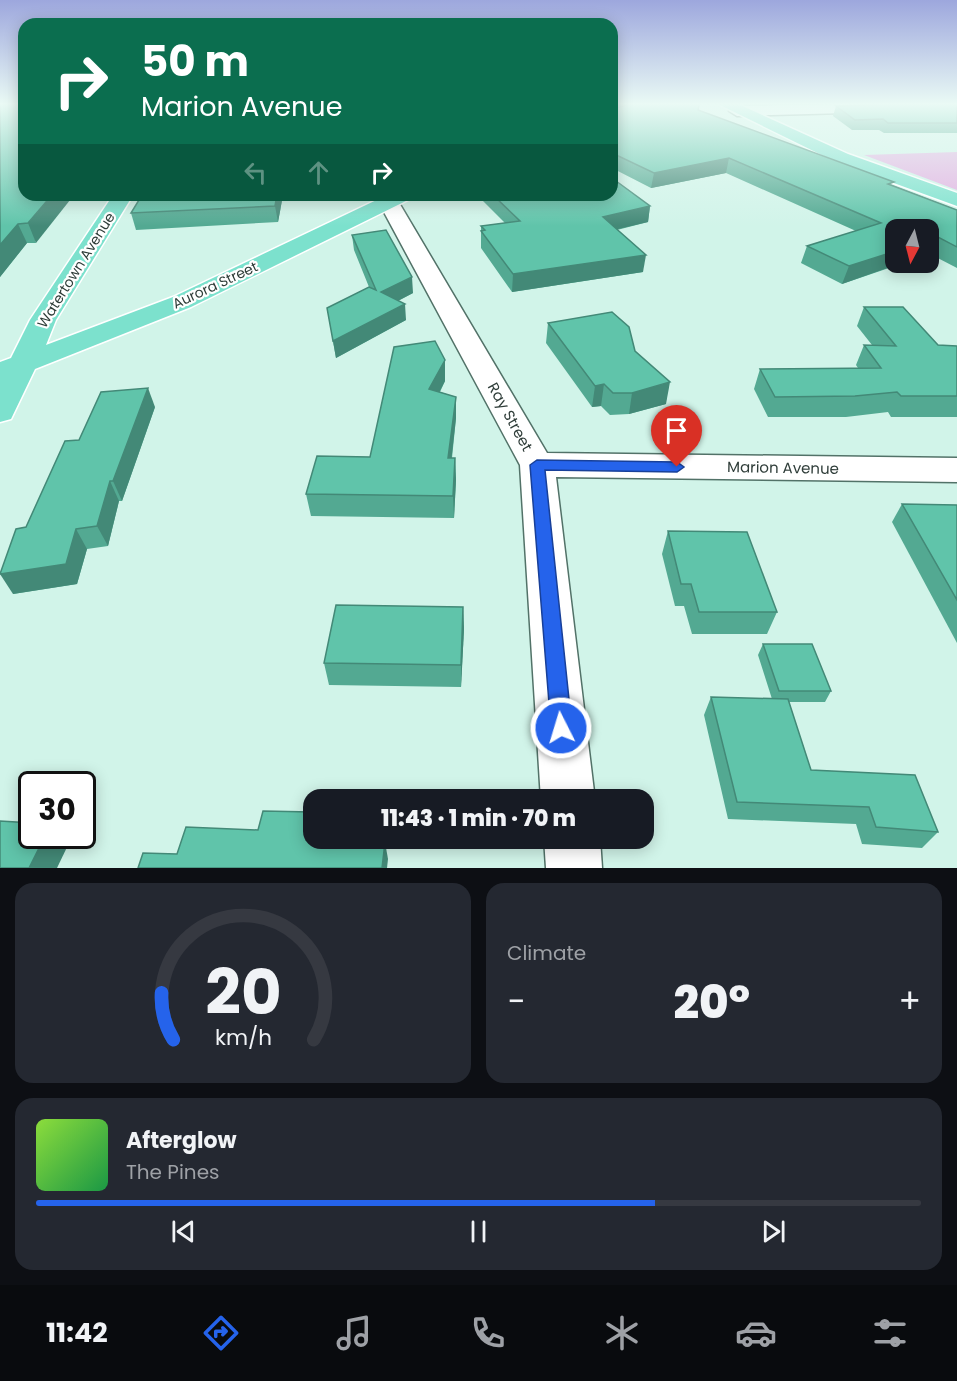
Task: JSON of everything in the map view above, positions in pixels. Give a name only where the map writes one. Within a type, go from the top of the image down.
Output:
[{"type":"main road","points":[[813,145],[842,158],[957,200]]},
{"type":"main road","name":"Watertown Avenue","points":[[0,412],[12,369],[119,201]]},
{"type":"main road","name":"Aurora Street","points":[[12,369],[182,302],[390,201]]},
{"type":"street","name":"Ray Street","points":[[398,201],[537,465],[567,789]]},
{"type":"street","name":"Marion Avenue","points":[[537,465],[957,470]]},
{"type":"street","points":[[573,849],[574,868]]},
{"type":"shaded area","points":[[957,152],[957,190],[864,155]]},
{"type":"building","points":[[0,145],[18,145],[18,201],[47,201],[28,223],[18,224],[0,245]]},
{"type":"building","points":[[618,145],[792,145],[894,182],[888,184],[957,210],[957,247],[939,238],[939,219],[885,219],[885,255],[849,266],[807,246],[881,223],[729,158],[654,173],[618,156]]},
{"type":"building","points":[[618,182],[650,206],[603,217],[646,255],[513,274],[481,231],[485,230],[481,226],[520,221],[499,201],[618,201]]},
{"type":"building","points":[[138,201],[276,201],[275,206],[131,213]]},
{"type":"building","points":[[386,230],[412,277],[381,292],[405,304],[333,341],[327,308],[369,287],[376,290],[352,235]]},
{"type":"building","points":[[864,307],[903,307],[938,345],[957,346],[957,396],[901,396],[897,392],[855,396],[775,397],[760,369],[881,368],[864,345],[896,346]]},
{"type":"building","points":[[612,312],[629,327],[635,351],[670,382],[632,393],[613,393],[604,384],[595,386],[548,323]]},
{"type":"building","points":[[435,341],[445,360],[429,389],[456,397],[448,458],[455,458],[453,496],[306,494],[317,456],[370,457],[394,347]]},
{"type":"building","points":[[148,388],[113,481],[110,481],[97,526],[76,529],[66,564],[0,574],[16,529],[26,527],[65,441],[79,440],[101,392]]},
{"type":"building","points":[[902,504],[957,505],[957,600]]},
{"type":"building","points":[[668,531],[747,532],[777,612],[699,612],[691,584],[681,584]]},
{"type":"building","points":[[336,605],[463,607],[461,665],[324,663]]},
{"type":"building","points":[[763,644],[812,644],[831,691],[779,691]]},
{"type":"building","points":[[711,697],[788,699],[811,770],[915,775],[938,832],[876,827],[869,807],[737,802]]},
{"type":"building","points":[[263,811],[303,812],[303,849],[384,849],[382,868],[138,868],[143,853],[177,854],[186,827],[258,830]]},
{"type":"building","points":[[0,821],[18,822],[18,849],[38,849],[29,868],[0,868]]},
{"type":"route","points":[[561,728],[537,465],[677,467]]}]
